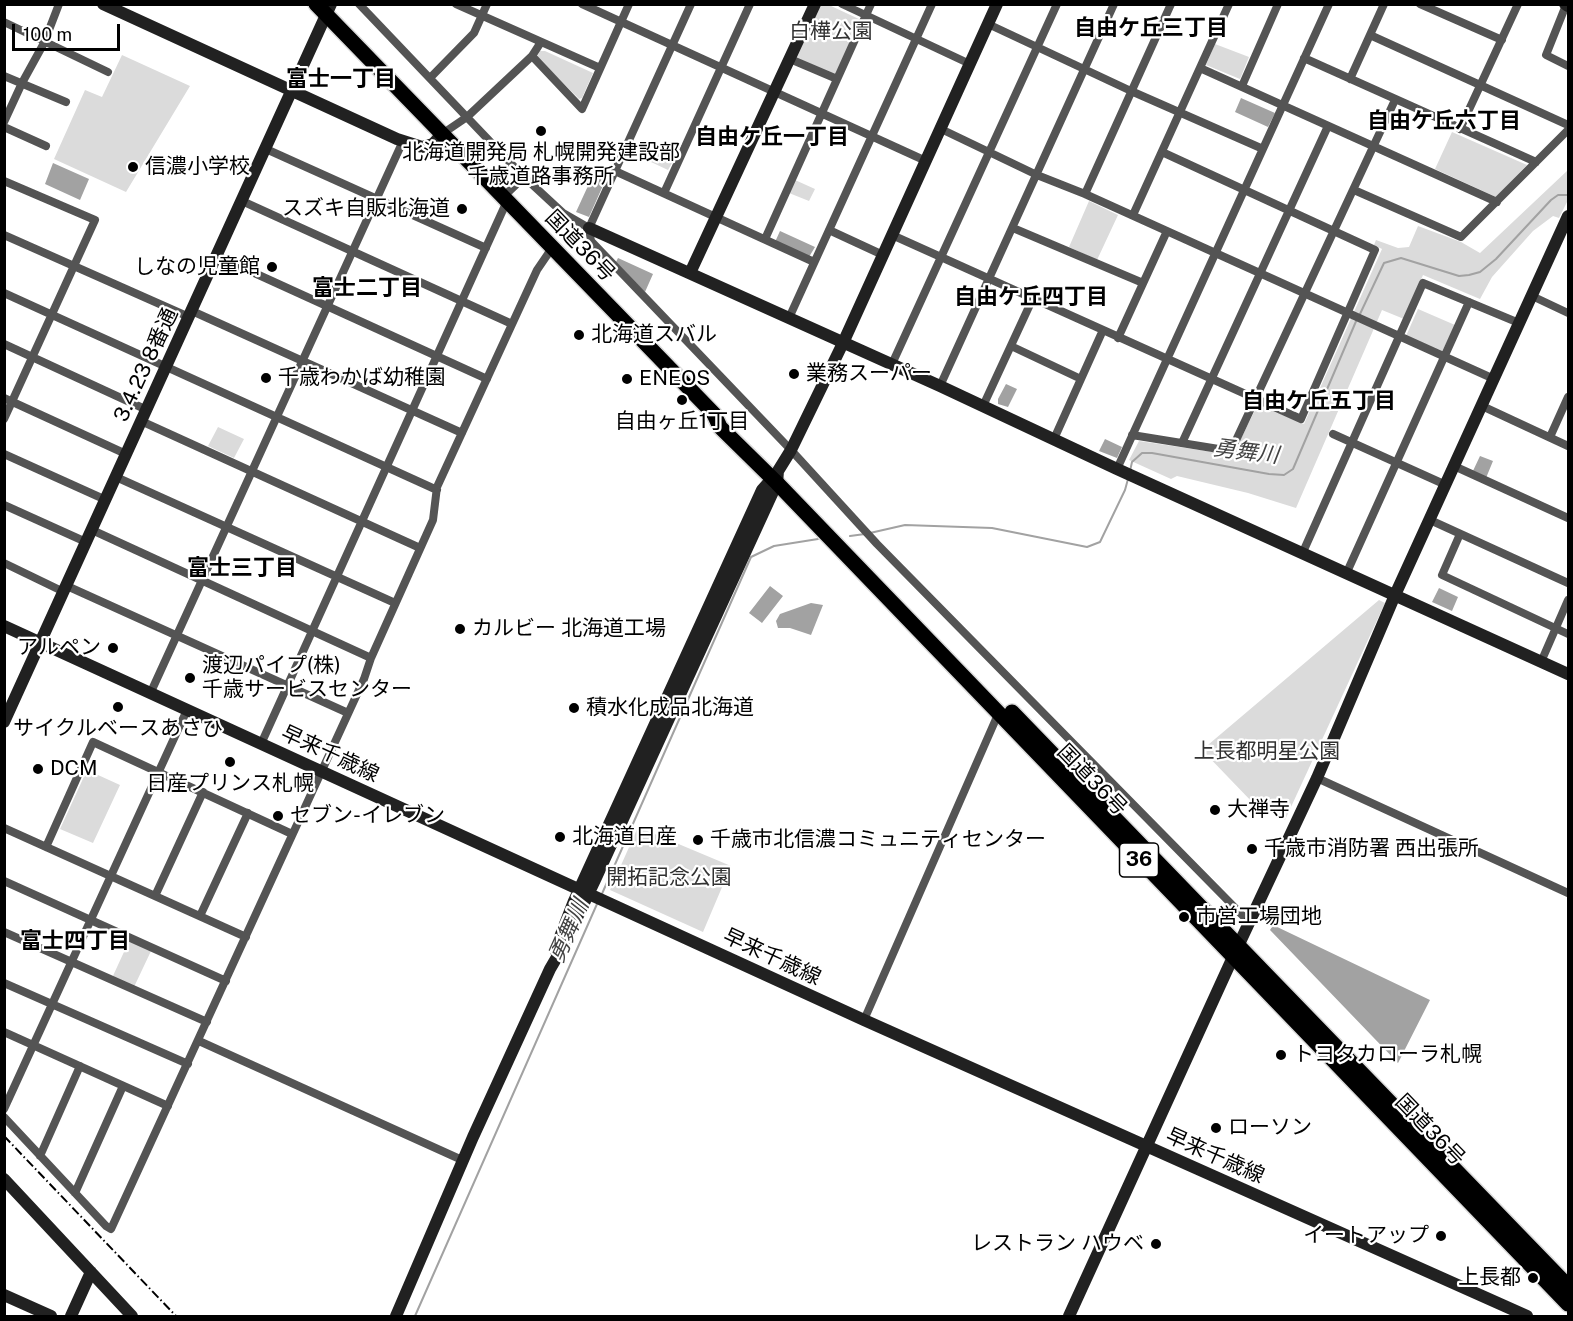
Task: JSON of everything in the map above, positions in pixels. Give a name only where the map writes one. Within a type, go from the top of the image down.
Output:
[{"type":"highway","name":"国道36号","points":[[324,8],[442,134],[714,414],[728,420],[776,477],[1236,951],[1569,1304]]},
{"type":"highway","name":"国道36号","points":[[1236,951],[1569,1286]]},
{"type":"street","points":[[4,122],[44,43],[59,4]]},
{"type":"street","points":[[103,4],[122,8],[291,90],[403,141],[426,147],[467,117],[532,56],[541,42]]},
{"type":"street","points":[[359,4],[524,177],[563,213],[589,228],[1569,674]]},
{"type":"street","points":[[456,4],[600,68]]},
{"type":"street","points":[[430,78],[474,33],[487,4]]},
{"type":"street","points":[[582,4],[926,161]]},
{"type":"street","points":[[532,56],[582,109],[629,4]]},
{"type":"street","points":[[691,4],[589,228],[591,241],[791,450],[877,544],[1249,922]]},
{"type":"street","points":[[664,193],[750,4]]},
{"type":"street","points":[[690,273],[815,4]]},
{"type":"street","points":[[842,4],[970,64]]},
{"type":"street","points":[[765,239],[872,4]]},
{"type":"street","points":[[789,318],[932,4]]},
{"type":"street","points":[[396,1317],[462,1160],[550,969],[559,936],[592,895],[776,477],[843,343],[997,4]]},
{"type":"street","points":[[892,364],[1058,4]]},
{"type":"street","points":[[940,386],[1114,4]]},
{"type":"street","points":[[1085,194],[1171,4]]},
{"type":"street","points":[[1242,86],[1278,4]]},
{"type":"street","points":[[1119,470],[1132,435],[1329,4]]},
{"type":"street","points":[[1350,79],[1384,4]]},
{"type":"street","points":[[1420,4],[1502,40]]},
{"type":"street","points":[[1460,129],[1518,4]]},
{"type":"street","points":[[1567,5],[1546,55],[1569,66]]},
{"type":"street","points":[[1133,215],[1200,68],[1225,6]]},
{"type":"street","name":"3.4.23 8番通","points":[[4,722],[266,148],[324,8]]},
{"type":"street","points":[[4,22],[108,72]]},
{"type":"street","points":[[988,24],[1131,91],[1263,149]]},
{"type":"street","points":[[1370,35],[1569,125]]},
{"type":"street","points":[[1304,58],[1536,162]]},
{"type":"street","points":[[790,59],[837,79]]},
{"type":"street","points":[[1200,68],[1497,202]]},
{"type":"street","points":[[4,76],[66,102]]},
{"type":"street","points":[[1132,435],[1231,451],[1395,100]]},
{"type":"street","points":[[1182,443],[1328,126]]},
{"type":"street","points":[[4,127],[46,146]]},
{"type":"street","points":[[941,129],[1037,175],[1133,215],[1494,379]]},
{"type":"street","points":[[1354,190],[1461,237],[1569,130]]},
{"type":"street","points":[[150,694],[403,141]]},
{"type":"street","points":[[266,148],[486,248]]},
{"type":"street","points":[[892,235],[1301,419],[1349,315],[1375,250],[1162,152]]},
{"type":"street","points":[[615,171],[814,262]]},
{"type":"street","points":[[261,744],[486,248],[505,199],[524,177]]},
{"type":"street","points":[[4,181],[95,220],[33,357],[8,400],[4,419]]},
{"type":"street","points":[[242,201],[512,324]]},
{"type":"street","points":[[1069,1317],[1317,778],[1395,595],[1569,216]]},
{"type":"street","points":[[1013,228],[1143,283]]},
{"type":"street","points":[[829,230],[884,255]]},
{"type":"street","points":[[1118,338],[1167,231]]},
{"type":"street","points":[[4,235],[302,361],[462,433]]},
{"type":"street","points":[[4,1118],[111,1229],[364,679],[371,658],[433,520],[437,490],[462,433],[537,270],[552,248]]},
{"type":"street","points":[[217,256],[487,379]]},
{"type":"street","points":[[1303,552],[1423,283],[1520,324]]},
{"type":"street","points":[[4,293],[437,490]]},
{"type":"street","points":[[1532,296],[1569,313]]},
{"type":"street","points":[[983,406],[1033,298]]},
{"type":"street","points":[[1347,572],[1469,302]]},
{"type":"street","points":[[1054,439],[1103,330]]},
{"type":"street","points":[[4,344],[252,471],[420,548]]},
{"type":"street","points":[[1011,346],[1081,379]]},
{"type":"street","points":[[1550,437],[1569,397]]},
{"type":"street","points":[[8,400],[126,454]]},
{"type":"street","points":[[1482,406],[1569,446]]},
{"type":"street","points":[[1333,434],[1446,484]]},
{"type":"street","points":[[4,454],[106,500]]},
{"type":"street","points":[[1454,466],[1569,518]]},
{"type":"street","points":[[116,477],[395,603]]},
{"type":"street","points":[[4,505],[86,542]]},
{"type":"street","points":[[1430,520],[1569,583]]},
{"type":"street","points":[[92,530],[371,658]]},
{"type":"street","points":[[1461,534],[1442,575],[1569,634]]},
{"type":"street","points":[[4,564],[177,635],[348,713]]},
{"type":"street","points":[[1541,662],[1569,600]]},
{"type":"street","name":"早来千歳線","points":[[4,626],[864,1020],[1527,1317]]},
{"type":"street","points":[[4,1109],[187,710]]},
{"type":"street","points":[[864,1020],[1003,710]]},
{"type":"street","points":[[46,847],[93,742],[292,834]]},
{"type":"street","points":[[1317,778],[1569,893]]},
{"type":"street","points":[[155,896],[203,792]]},
{"type":"street","points":[[200,916],[248,813]]},
{"type":"street","points":[[4,828],[246,937]]},
{"type":"street","points":[[4,880],[226,981]]},
{"type":"street","points":[[4,932],[207,1022]]},
{"type":"street","points":[[4,983],[188,1064]]},
{"type":"street","points":[[4,1032],[168,1106]]},
{"type":"street","points":[[199,1041],[462,1160]]},
{"type":"street","points":[[40,1156],[80,1066]]},
{"type":"street","points":[[75,1193],[123,1086]]},
{"type":"street","points":[[4,1179],[132,1317]]},
{"type":"street","points":[[71,1317],[91,1272]]},
{"type":"street","points":[[4,1295],[51,1317]]},
{"type":"green space","name":"白樺公園","points":[[819,5],[829,5],[861,20],[835,75],[794,57]]},
{"type":"green space","points":[[1215,44],[1249,57],[1240,79],[1206,65]]},
{"type":"green space","points":[[540,51],[545,51],[593,73],[582,98],[579,99],[537,57]]},
{"type":"green space","points":[[122,55],[190,86],[126,192],[54,159],[85,90],[102,97]]},
{"type":"green space","points":[[1452,132],[1527,165],[1496,197],[1435,169]]},
{"type":"green space","points":[[657,150],[675,158],[668,170],[651,162]]},
{"type":"green space","points":[[1568,170],[1568,200],[1559,218],[1553,216],[1533,231],[1492,277],[1480,299],[1423,275],[1404,319],[1382,310],[1296,508],[1248,493],[1177,476],[1171,479],[1129,460],[1139,441],[1233,455],[1258,404],[1304,424],[1382,249],[1374,245],[1376,240],[1398,248],[1409,247],[1418,226],[1461,242],[1480,253]]},
{"type":"green space","points":[[795,180],[815,189],[809,201],[789,193]]},
{"type":"green space","points":[[1089,201],[1118,215],[1097,260],[1069,247]]},
{"type":"green space","points":[[1418,309],[1455,325],[1442,352],[1406,336]]},
{"type":"green space","points":[[218,427],[244,439],[234,458],[208,446]]},
{"type":"green space","name":"上長都明星公園","points":[[1379,600],[1385,603],[1285,820],[1254,804],[1202,750]]},
{"type":"green space","points":[[87,770],[120,785],[93,843],[60,829]]},
{"type":"green space","name":"開拓記念公園","points":[[638,827],[731,866],[703,932],[610,890]]},
{"type":"green space","points":[[129,941],[151,951],[134,987],[112,978]]},
{"type":"shaded area","points":[[1241,98],[1275,113],[1268,127],[1235,112]]},
{"type":"shaded area","points":[[53,163],[89,179],[80,200],[45,184]]},
{"type":"shaded area","points":[[593,175],[605,181],[589,217],[576,212]]},
{"type":"shaded area","points":[[780,231],[815,247],[809,257],[775,242]]},
{"type":"shaded area","points":[[618,258],[653,274],[645,292],[616,262]]},
{"type":"shaded area","points":[[1006,384],[1017,389],[1008,407],[998,404],[998,399]]},
{"type":"shaded area","points":[[1105,439],[1122,447],[1117,458],[1099,451]]},
{"type":"shaded area","points":[[1480,456],[1493,461],[1486,478],[1472,473]]},
{"type":"shaded area","points":[[770,586],[783,596],[762,623],[749,613]]},
{"type":"shaded area","points":[[1439,588],[1458,597],[1452,611],[1432,602]]},
{"type":"shaded area","points":[[811,603],[823,605],[811,635],[790,628],[778,628],[776,621],[780,614]]},
{"type":"shaded area","points":[[1273,925],[1430,1000],[1398,1063],[1270,930]]},
{"type":"waterway","name":"勇舞川","points":[[1360,314],[1384,263],[1401,258],[1459,276],[1480,272],[1496,259],[1551,200],[1558,195],[1568,195]]},
{"type":"waterway","name":"勇舞川","points":[[1130,471],[1132,462],[1142,453],[1269,474],[1284,475],[1293,469],[1357,319]]},
{"type":"waterway","name":"勇舞川","points":[[870,533],[905,525],[992,528],[1087,547],[1100,542],[1128,479]]},
{"type":"waterway","name":"勇舞川","points":[[850,536],[865,534]]},
{"type":"waterway","name":"勇舞川","points":[[601,896],[751,557],[774,546],[818,539]]},
{"type":"waterway","name":"勇舞川","points":[[415,1316],[597,904]]},
{"type":"railway","points":[[4,1136],[176,1316]]},
{"type":"place","name":"北海道開発局 札幌開発建設部 千歳道路事務所","points":[[541,131]]},
{"type":"place","name":"信濃小学校","points":[[133,167]]},
{"type":"place","name":"スズキ自販北海道","points":[[462,209]]},
{"type":"place","name":"しなの児童館","points":[[272,267]]},
{"type":"place","name":"北海道スバル","points":[[579,335]]},
{"type":"place","name":"業務スーパー","points":[[794,374]]},
{"type":"place","name":"千歳わかば幼稚園","points":[[266,378]]},
{"type":"place","name":"ENEOS","points":[[627,379]]},
{"type":"place","name":"自由ヶ丘1丁目","points":[[682,400]]},
{"type":"place","name":"カルビー 北海道工場","points":[[460,629]]},
{"type":"place","name":"アルペン","points":[[113,648]]},
{"type":"place","name":"渡辺パイプ(株) 千歳サービスセンター","points":[[190,678]]},
{"type":"place","name":"サイクルベースあさひ","points":[[118,707]]},
{"type":"place","name":"積水化成品北海道","points":[[574,708]]},
{"type":"place","name":"日産プリンス札幌","points":[[230,762]]},
{"type":"place","name":"DCM","points":[[38,769]]},
{"type":"place","name":"大禅寺","points":[[1215,810]]},
{"type":"place","name":"セブン-イレブン","points":[[278,816]]},
{"type":"place","name":"北海道日産","points":[[560,837]]},
{"type":"place","name":"千歳市北信濃コミュニティセンター","points":[[698,840]]},
{"type":"place","name":"千歳市消防署 西出張所","points":[[1252,849]]},
{"type":"place","name":"市営工場団地","points":[[1184,917]]},
{"type":"place","name":"トヨタカローラ札幌","points":[[1281,1055]]},
{"type":"place","name":"ローソン","points":[[1216,1128]]},
{"type":"place","name":"イートアップ","points":[[1441,1236]]},
{"type":"place","name":"レストラン ハウベ","points":[[1156,1244]]},
{"type":"place","name":"上長都","points":[[1533,1278]]},
{"type":"district","name":"自由ケ丘三丁目","points":[[1151,28]]},
{"type":"district","name":"富士一丁目","points":[[341,79]]},
{"type":"district","name":"自由ケ丘六丁目","points":[[1444,121]]},
{"type":"district","name":"自由ケ丘一丁目","points":[[772,137]]},
{"type":"district","name":"富士二丁目","points":[[367,288]]},
{"type":"district","name":"自由ケ丘四丁目","points":[[1031,297]]},
{"type":"district","name":"自由ケ丘五丁目","points":[[1319,401]]},
{"type":"district","name":"富士三丁目","points":[[242,568]]},
{"type":"district","name":"富士四丁目","points":[[75,941]]}]
